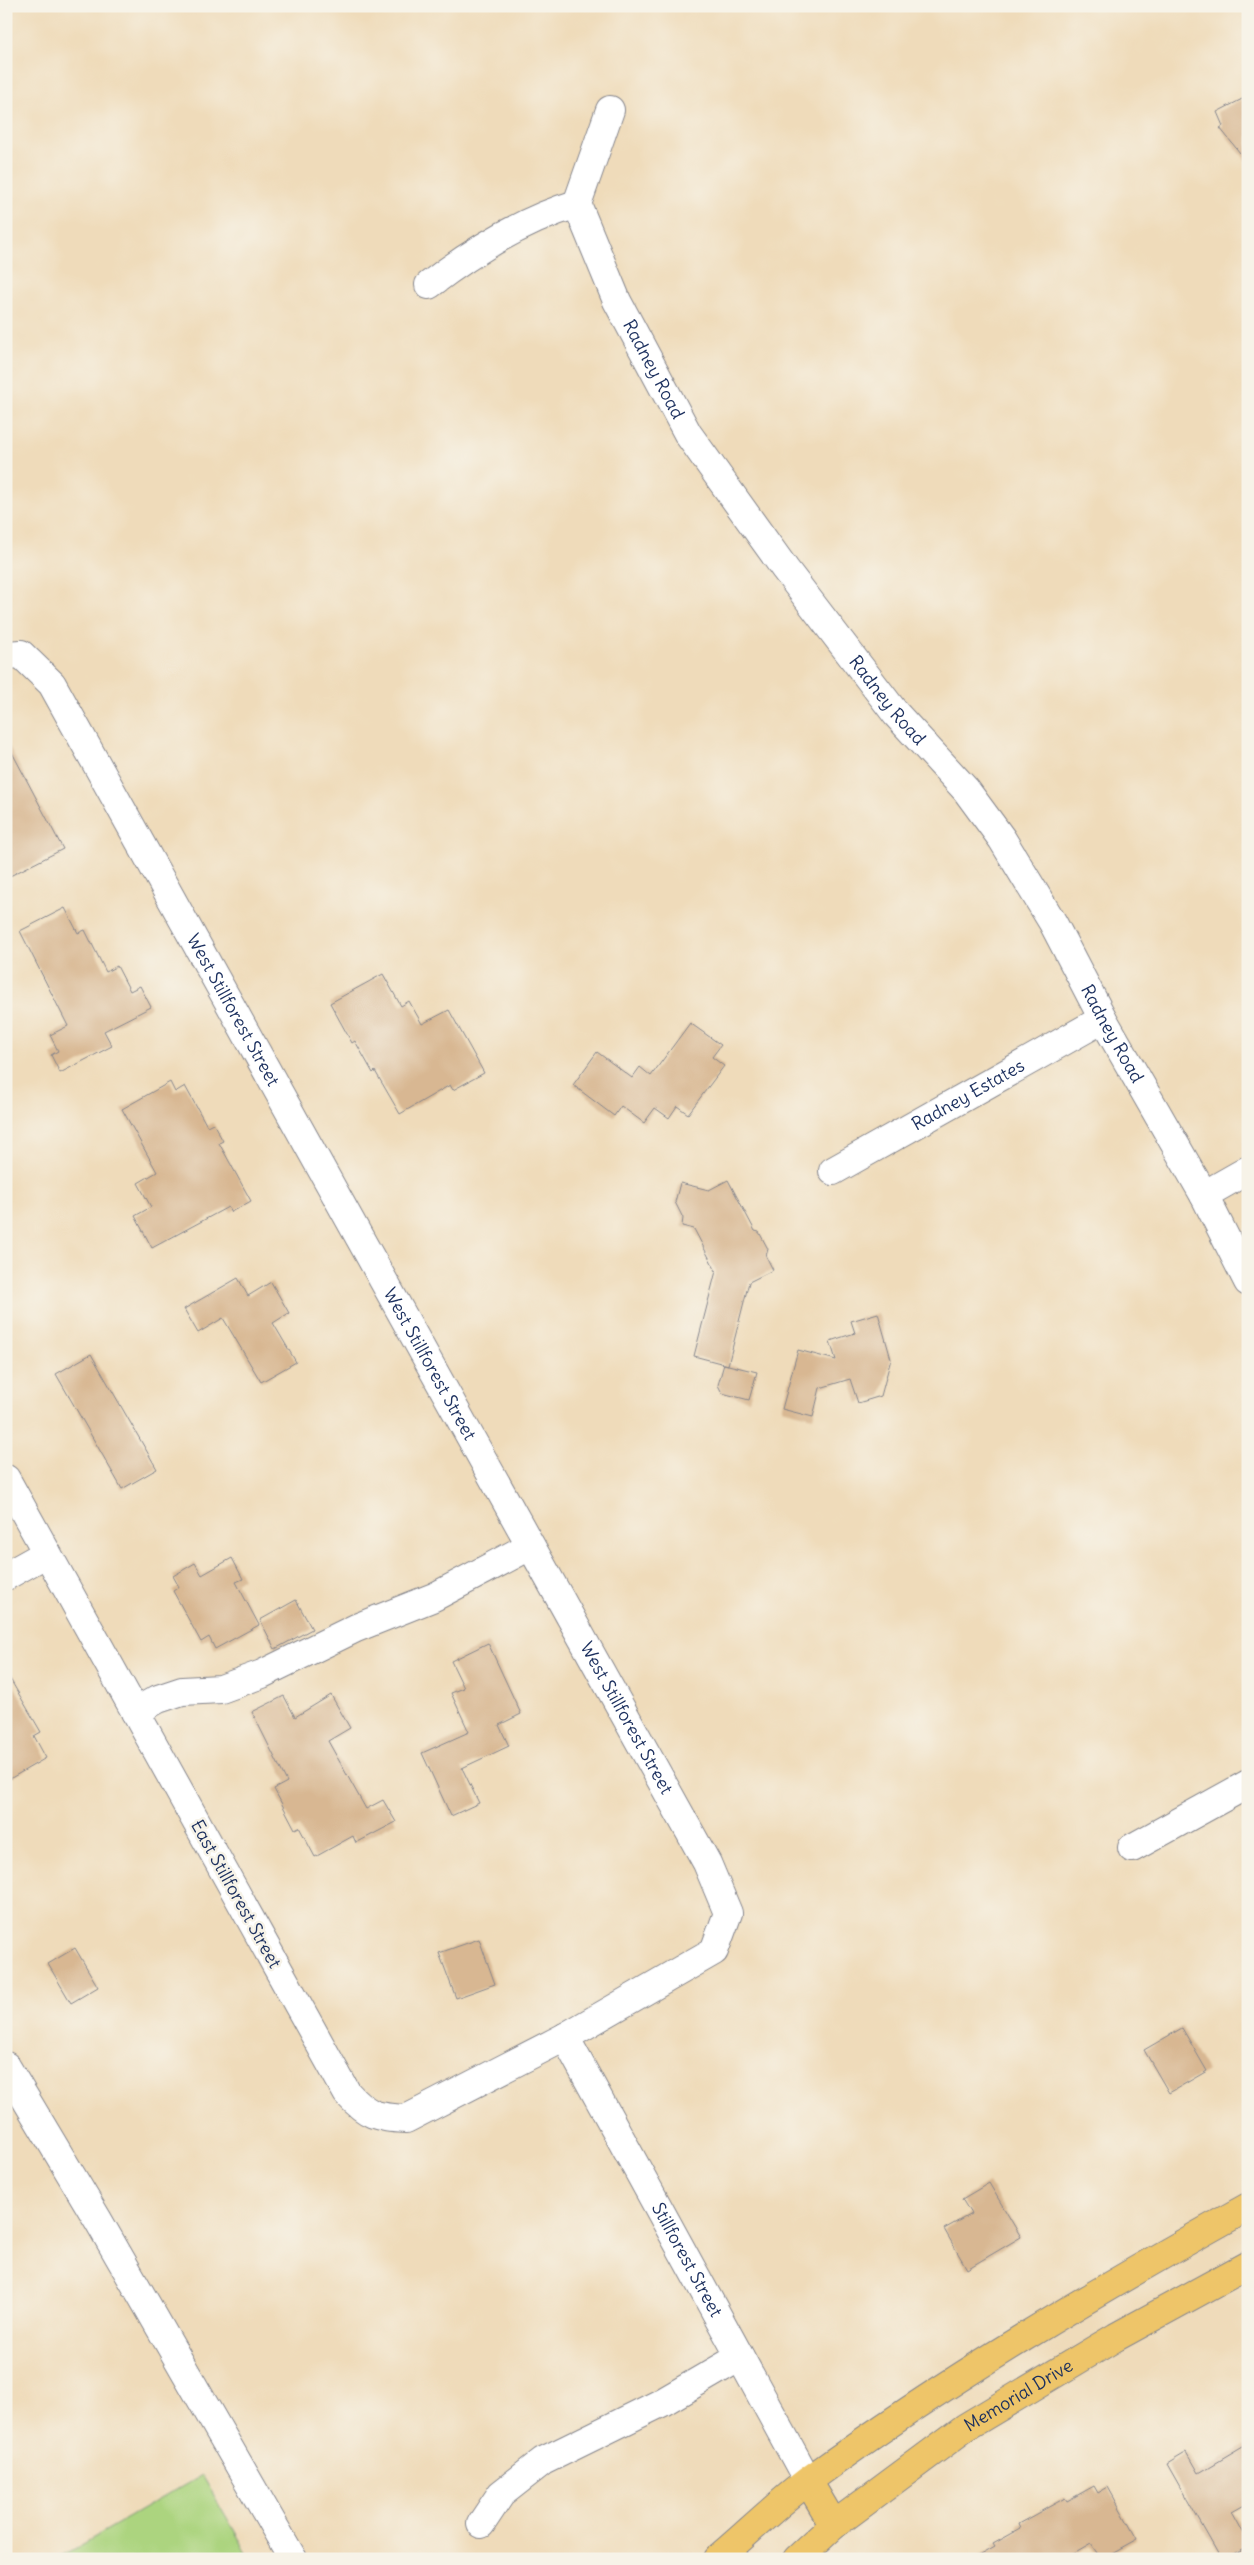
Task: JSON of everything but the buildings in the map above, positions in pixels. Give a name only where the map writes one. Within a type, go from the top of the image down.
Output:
[{"type":"main road","points":[[717,2559],[808,2481],[968,2372],[1156,2258],[1248,2207]]},
{"type":"main road","name":"Memorial Drive","points":[[834,2525],[966,2427],[1116,2337],[1248,2264]]},
{"type":"main road","points":[[797,2559],[834,2525],[808,2481]]},
{"type":"street","points":[[429,285],[466,256],[552,211],[577,204],[610,110]]},
{"type":"street","name":"Radney Road","points":[[577,204],[617,301],[688,434],[785,569],[896,714],[966,790],[1002,839],[1053,923],[1103,1020],[1204,1195],[1248,1282]]},
{"type":"street","name":"West Stillforest Street","points":[[6,655],[21,654],[52,684],[706,1863],[728,1913],[714,1951],[565,2037]]},
{"type":"street","name":"Radney Estates","points":[[833,1171],[1103,1020]]},
{"type":"street","points":[[1204,1195],[1248,1170]]},
{"type":"street","name":"East Stillforest Street","points":[[6,1479],[347,2093],[362,2110],[381,2117],[406,2119],[565,2037]]},
{"type":"street","points":[[135,1712],[158,1699],[182,1692],[221,1689],[262,1674],[356,1628],[434,1596],[530,1546]]},
{"type":"street","points":[[6,1576],[47,1553]]},
{"type":"street","points":[[1132,1848],[1248,1784]]},
{"type":"street","name":"Stillforest Street","points":[[565,2037],[808,2481]]},
{"type":"street","points":[[6,2066],[98,2220],[293,2559]]},
{"type":"street","points":[[481,2524],[501,2494],[543,2461],[662,2403],[740,2357]]},
{"type":"street","name":"Memorial Drive","points":[[816,2559],[834,2525]]},
{"type":"green space","points":[[202,2475],[251,2559],[57,2559]]}]
